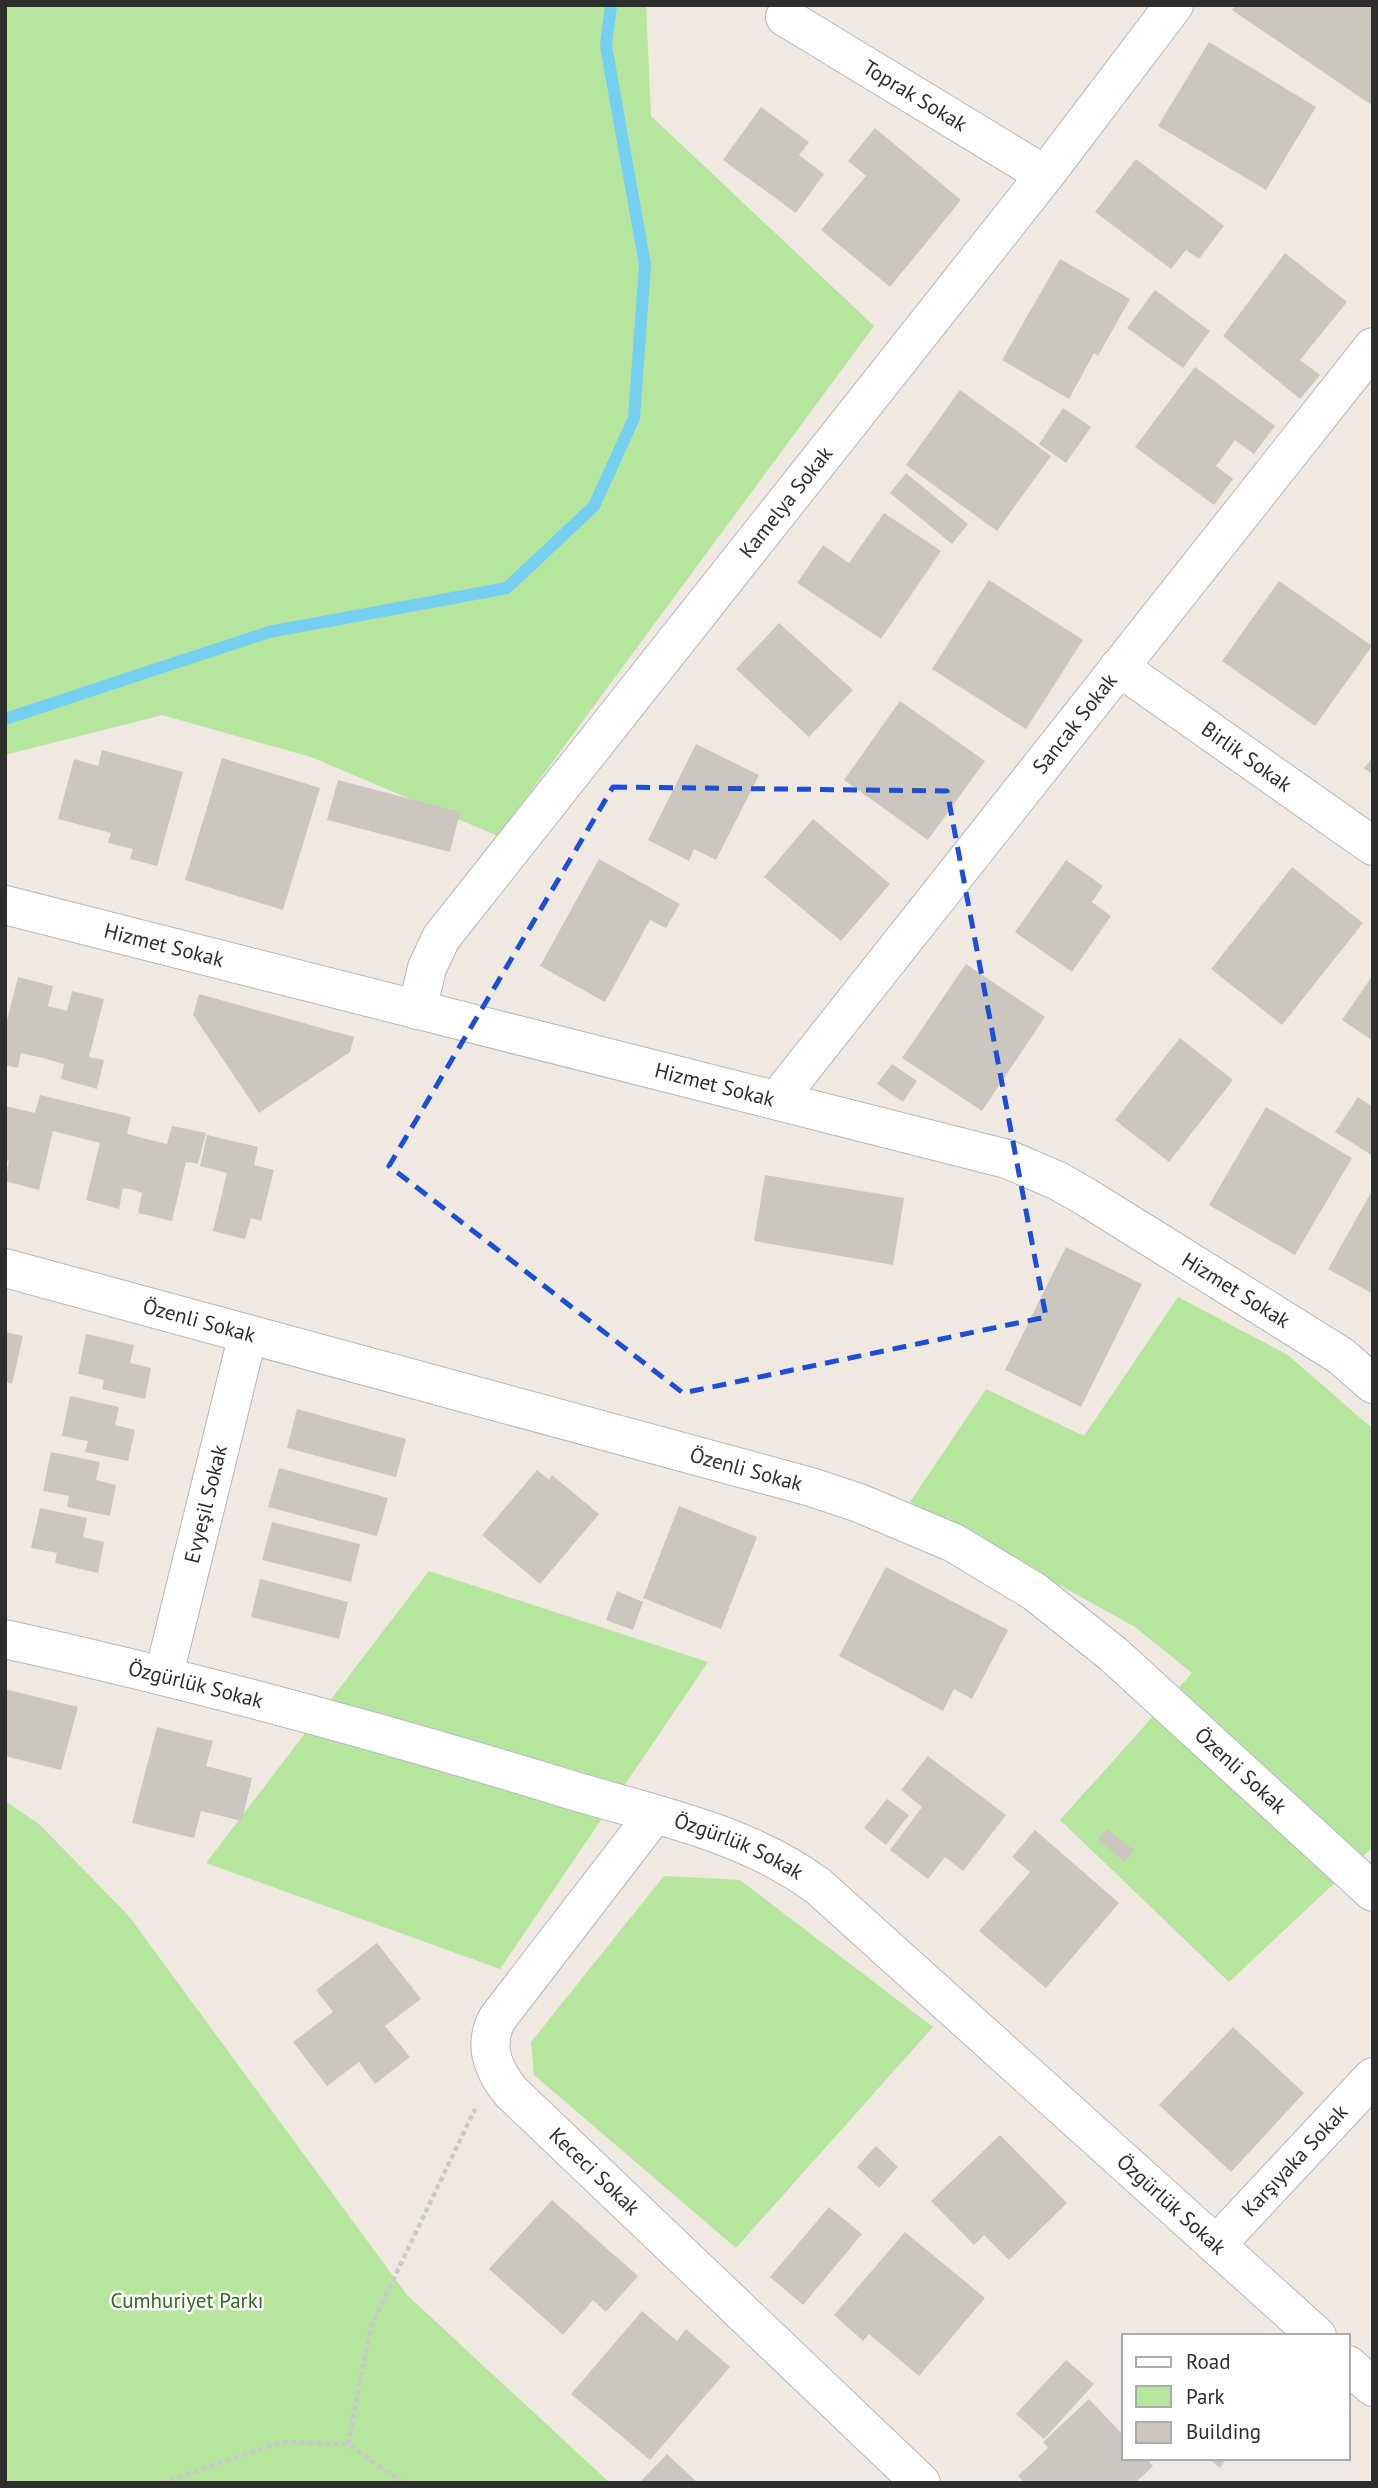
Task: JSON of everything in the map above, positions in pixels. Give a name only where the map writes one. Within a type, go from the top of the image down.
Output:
[{"type":"street","name":"Kamelya Sokak","points":[[417,1010],[426,968],[441,938],[1045,175],[1174,5]]},
{"type":"street","name":"Toprak Sokak","points":[[785,17],[1045,175]]},
{"type":"street","name":"Sancak Sokak","points":[[777,1100],[1373,347]]},
{"type":"street","name":"Birlik Sokak","points":[[1119,667],[1373,846]]},
{"type":"street","name":"Hizmet Sokak","points":[[5,905],[983,1152],[1058,1181],[1341,1356],[1373,1384]]},
{"type":"street","name":"Özenli Sokak","points":[[5,1268],[811,1487],[872,1508],[954,1543],[1035,1592],[1070,1618],[1373,1892]]},
{"type":"street","name":"Evyeşil Sokak","points":[[164,1674],[248,1334]]},
{"type":"street","name":"Özgürlük Sokak","points":[[5,1639],[164,1674],[457,1755],[749,1845],[780,1861],[818,1886],[1315,2334]]},
{"type":"street","points":[[494,2067],[490,2041],[496,2019],[654,1815]]},
{"type":"street","name":"Kececi Sokak","points":[[494,2067],[511,2092],[921,2483]]},
{"type":"street","name":"Karşıyaka Sokak","points":[[1217,2244],[1373,2077]]},
{"type":"street","points":[[1350,2367],[1373,2387]]},
{"type":"path","points":[[348,2444],[370,2326],[494,2067]]},
{"type":"path","points":[[162,2483],[282,2442],[348,2444],[403,2483]]},
{"type":"highlighted area","points":[[613,787],[947,791],[1046,1317],[683,1393],[389,1166]]},
{"type":"green space","points":[[5,5],[646,5],[651,116],[874,326],[498,836],[311,757],[162,715],[5,755]]},
{"type":"green space","points":[[1178,1297],[1288,1355],[1373,1429],[1373,1847],[1229,1982],[1060,1820],[1192,1673],[1135,1627],[910,1502],[986,1389],[1084,1436]]},
{"type":"green space","points":[[429,1571],[708,1662],[500,1969],[206,1863]]},
{"type":"green space","name":"Cumhuriyet Parkı","points":[[5,1801],[39,1824],[128,1915],[407,2295],[610,2483],[5,2483]]},
{"type":"green space","points":[[664,1876],[740,1880],[933,2027],[736,2248],[534,2075],[531,2042]]},
{"type":"building","points":[[1236,5],[1373,5],[1373,106],[1232,10]]},
{"type":"building","points":[[1209,42],[1316,107],[1266,190],[1158,126]]},
{"type":"building","points":[[761,107],[809,142],[799,155],[824,174],[796,213],[723,160]]},
{"type":"building","points":[[875,128],[961,200],[890,287],[821,230],[866,176],[848,161]]},
{"type":"building","points":[[1136,159],[1224,226],[1199,259],[1186,250],[1171,269],[1095,212]]},
{"type":"building","points":[[1285,253],[1347,302],[1300,360],[1320,375],[1300,399],[1223,336]]},
{"type":"building","points":[[1060,259],[1130,299],[1098,356],[1094,353],[1069,399],[1002,360]]},
{"type":"building","points":[[1155,290],[1210,331],[1183,368],[1127,328]]},
{"type":"building","points":[[1195,367],[1275,426],[1254,454],[1235,440],[1216,466],[1233,479],[1214,505],[1135,447]]},
{"type":"building","points":[[960,390],[1051,456],[997,531],[906,465]]},
{"type":"building","points":[[1063,408],[1091,427],[1066,463],[1039,444]]},
{"type":"building","points":[[906,473],[968,524],[952,544],[890,493]]},
{"type":"building","points":[[884,513],[941,551],[881,639],[797,583],[823,545],[849,563]]},
{"type":"building","points":[[989,580],[1083,640],[1026,729],[932,669]]},
{"type":"building","points":[[1279,581],[1372,646],[1315,726],[1222,661]]},
{"type":"building","points":[[779,623],[853,690],[809,737],[736,669]]},
{"type":"building","points":[[900,701],[985,761],[928,840],[844,780]]},
{"type":"building","points":[[696,744],[759,775],[716,860],[694,849],[689,861],[648,840]]},
{"type":"building","points":[[102,750],[183,772],[157,866],[130,859],[133,849],[108,843],[111,833],[58,819],[74,759],[98,766]]},
{"type":"building","points":[[1373,757],[1373,775],[1364,768]]},
{"type":"building","points":[[222,758],[320,788],[283,910],[185,880]]},
{"type":"building","points":[[338,780],[460,812],[450,852],[327,820]]},
{"type":"building","points":[[813,819],[890,884],[841,941],[764,877]]},
{"type":"building","points":[[599,859],[680,904],[666,928],[650,920],[605,1002],[540,966]]},
{"type":"building","points":[[1066,860],[1103,886],[1092,902],[1111,916],[1072,972],[1015,932]]},
{"type":"building","points":[[1292,867],[1363,923],[1282,1025],[1211,969]]},
{"type":"building","points":[[966,964],[1045,1017],[982,1111],[902,1058]]},
{"type":"building","points":[[1373,975],[1373,1041],[1342,1020]]},
{"type":"building","points":[[18,977],[53,986],[48,1006],[67,1011],[72,991],[104,999],[89,1057],[104,1060],[97,1089],[61,1079],[64,1064],[43,1058],[21,1053],[18,1068],[5,1065],[5,1028]]},
{"type":"building","points":[[199,994],[354,1037],[350,1052],[259,1113],[193,1015]]},
{"type":"building","points":[[1180,1038],[1233,1080],[1169,1162],[1115,1120]]},
{"type":"building","points":[[892,1064],[917,1081],[903,1102],[877,1084]]},
{"type":"building","points":[[40,1095],[131,1117],[127,1134],[167,1144],[172,1126],[206,1133],[198,1164],[186,1162],[172,1221],[138,1213],[142,1193],[134,1190],[123,1188],[119,1209],[86,1200],[100,1143],[53,1131],[39,1190],[5,1181],[9,1161],[5,1160],[5,1106],[35,1113]]},
{"type":"building","points":[[1358,1097],[1373,1107],[1373,1156],[1335,1132]]},
{"type":"building","points":[[1266,1107],[1352,1158],[1295,1255],[1209,1205]]},
{"type":"building","points":[[207,1135],[258,1147],[254,1165],[274,1170],[261,1221],[251,1218],[245,1239],[213,1231],[227,1173],[200,1166]]},
{"type":"building","points":[[765,1175],[904,1198],[893,1265],[754,1241]]},
{"type":"building","points":[[1373,1189],[1373,1294],[1328,1269]]},
{"type":"building","points":[[1066,1247],[1142,1284],[1081,1407],[1005,1370]]},
{"type":"building","points":[[5,1332],[23,1336],[12,1384],[5,1382]]},
{"type":"building","points":[[86,1334],[134,1345],[130,1363],[151,1368],[145,1399],[102,1389],[104,1380],[78,1374]]},
{"type":"building","points":[[70,1396],[119,1407],[115,1425],[135,1430],[128,1461],[85,1452],[88,1441],[62,1436]]},
{"type":"building","points":[[297,1409],[406,1439],[396,1477],[287,1448]]},
{"type":"building","points":[[51,1452],[100,1462],[96,1480],[116,1485],[110,1516],[67,1507],[69,1496],[43,1491]]},
{"type":"building","points":[[279,1468],[388,1498],[377,1536],[268,1507]]},
{"type":"building","points":[[537,1470],[549,1480],[552,1475],[599,1514],[540,1584],[482,1535]]},
{"type":"building","points":[[679,1506],[757,1537],[721,1629],[643,1598]]},
{"type":"building","points":[[40,1508],[87,1518],[83,1537],[104,1542],[98,1573],[55,1563],[57,1553],[31,1548]]},
{"type":"building","points":[[272,1522],[360,1544],[351,1582],[262,1560]]},
{"type":"building","points":[[886,1567],[1008,1630],[972,1699],[954,1689],[943,1711],[839,1656]]},
{"type":"building","points":[[260,1579],[348,1602],[339,1639],[251,1617]]},
{"type":"building","points":[[617,1591],[643,1602],[633,1630],[606,1620]]},
{"type":"building","points":[[5,1689],[78,1707],[61,1770],[5,1756]]},
{"type":"building","points":[[157,1727],[213,1741],[206,1766],[252,1778],[242,1821],[201,1811],[194,1838],[132,1823]]},
{"type":"building","points":[[928,1756],[1006,1815],[963,1871],[945,1857],[928,1879],[890,1850],[922,1807],[901,1790]]},
{"type":"building","points":[[887,1799],[909,1815],[886,1845],[864,1828]]},
{"type":"building","points":[[1107,1829],[1134,1850],[1125,1862],[1098,1840]]},
{"type":"building","points":[[1035,1830],[1119,1903],[1046,1988],[979,1931],[1030,1872],[1012,1857]]},
{"type":"building","points":[[377,1943],[421,1999],[385,2026],[410,2057],[375,2084],[359,2062],[327,2086],[293,2042],[333,2012],[316,1990]]},
{"type":"building","points":[[1233,2027],[1304,2093],[1231,2172],[1159,2105]]},
{"type":"building","points":[[1000,2135],[1067,2203],[1009,2260],[984,2235],[974,2245],[931,2201]]},
{"type":"building","points":[[876,2146],[898,2167],[879,2188],[857,2167]]},
{"type":"building","points":[[552,2200],[638,2276],[606,2312],[593,2300],[563,2335],[489,2269]]},
{"type":"building","points":[[829,2207],[862,2234],[803,2305],[770,2277]]},
{"type":"building","points":[[905,2232],[985,2298],[919,2376],[869,2334],[863,2341],[834,2315]]},
{"type":"building","points":[[642,2311],[677,2341],[686,2329],[730,2367],[650,2460],[571,2394]]},
{"type":"building","points":[[1066,2360],[1094,2384],[1044,2439],[1016,2414]]},
{"type":"building","points":[[1089,2399],[1122,2434],[1122,2460],[1148,2460],[1153,2466],[1135,2483],[1025,2483],[1018,2476],[1048,2448],[1043,2442]]},
{"type":"building","points":[[667,2454],[698,2483],[639,2483]]},
{"type":"building","points":[[1210,2460],[1226,2460],[1220,2468]]},
{"type":"waterway","points":[[5,719],[269,632],[507,588],[594,506],[634,418],[645,265],[606,46],[611,5]]}]
